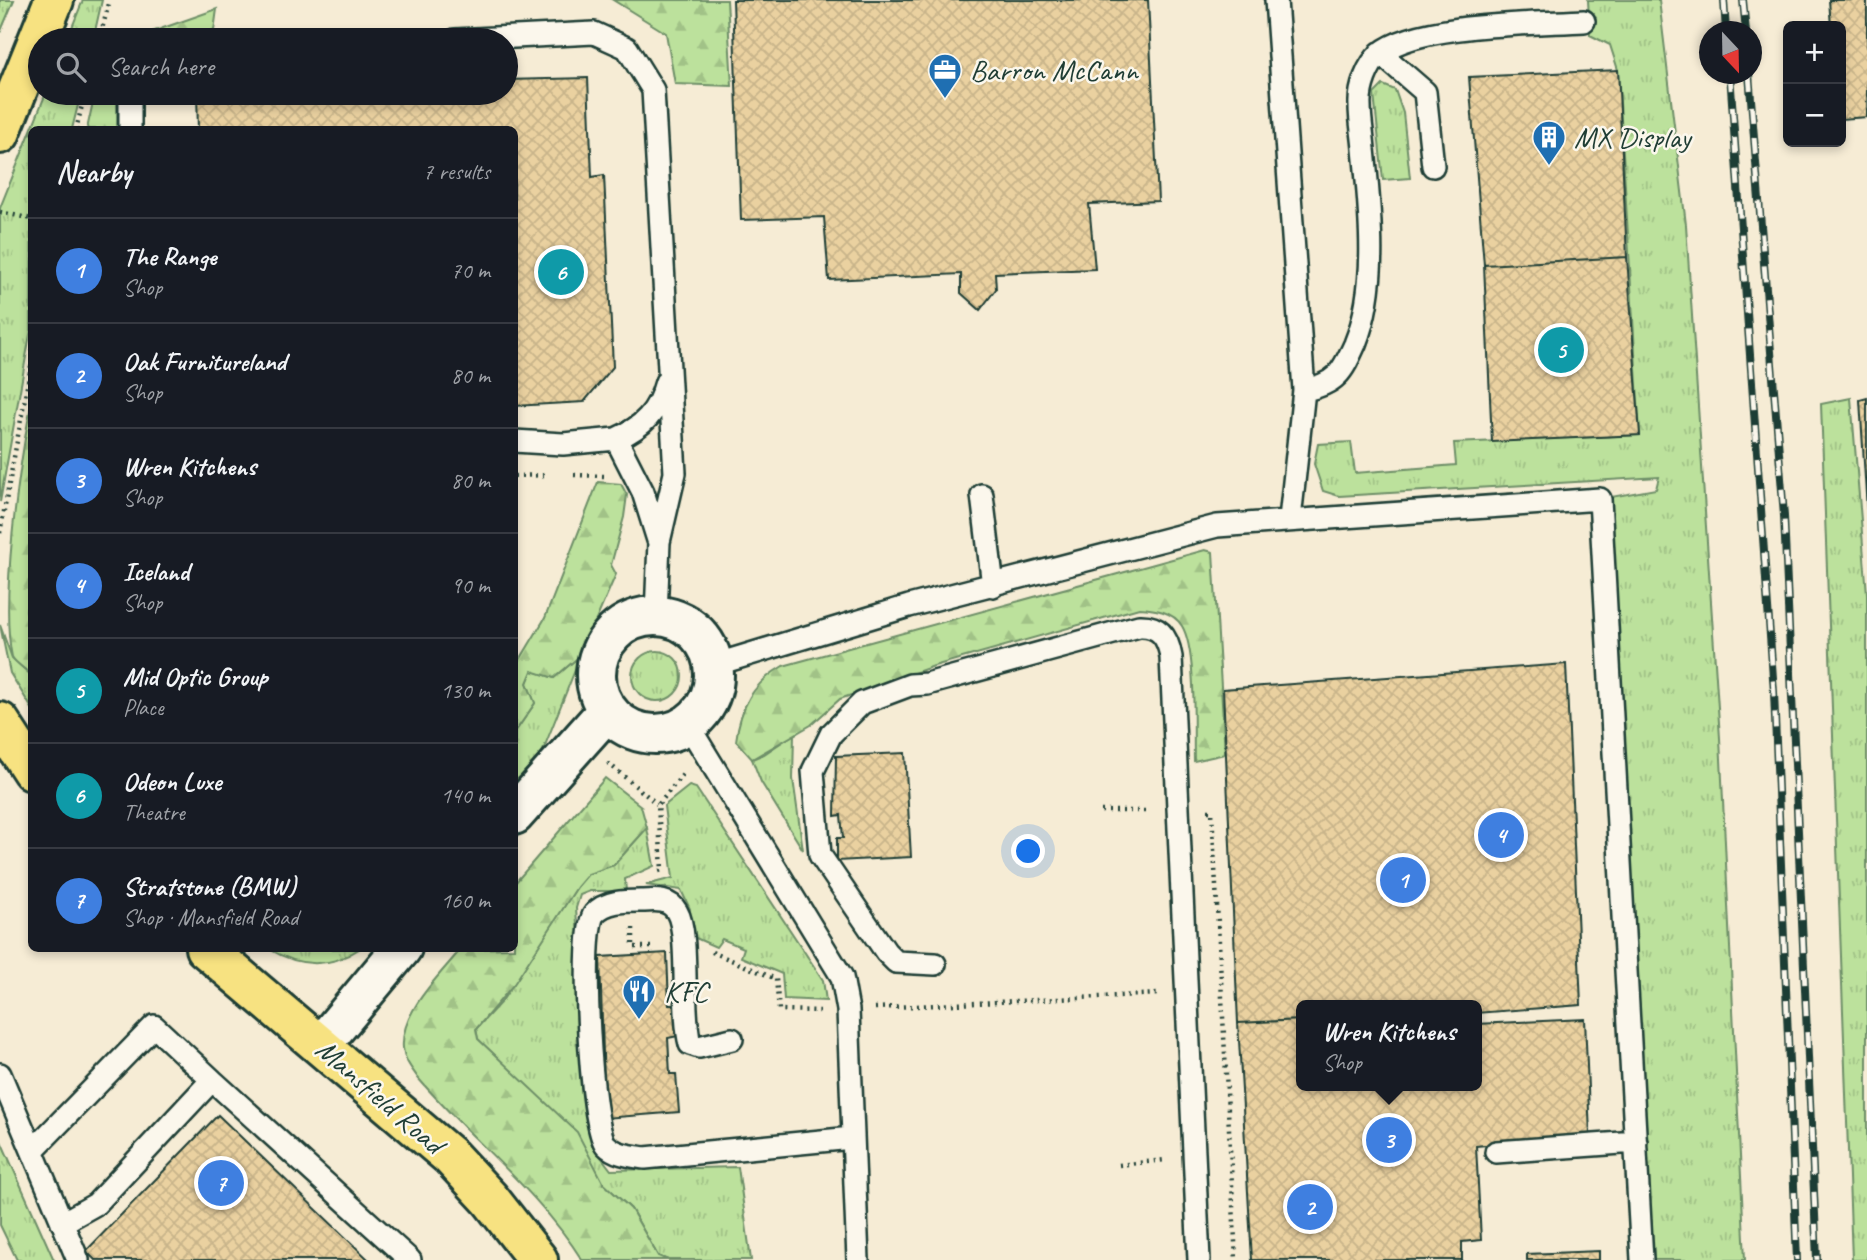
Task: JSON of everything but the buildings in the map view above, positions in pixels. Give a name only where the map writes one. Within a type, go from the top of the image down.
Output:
[{"type":"main road","points":[[40,28],[54,0]]},
{"type":"main road","points":[[0,134],[7,96],[28,53]]},
{"type":"main road","points":[[4,736],[28,766]]},
{"type":"main road","name":"Mansfield Road","points":[[210,952],[451,1157],[491,1199],[538,1260]]},
{"type":"street","points":[[656,615],[677,620],[694,630],[707,646],[714,665],[712,692],[696,738],[671,733],[636,732],[620,724],[607,711],[598,694],[595,676],[598,657],[607,640],[621,626],[638,618],[656,615]]},
{"type":"street","points":[[518,811],[607,711]]},
{"type":"street","points":[[321,1045],[399,952]]},
{"type":"lane","points":[[1276,0],[1304,390],[1290,519]]},
{"type":"lane","points":[[1304,390],[1327,386],[1345,366],[1359,334],[1370,265],[1359,104],[1367,71],[1380,53],[1423,33],[1584,22]]},
{"type":"lane","points":[[518,37],[594,33],[627,48],[653,90],[675,473],[659,542],[656,615]]},
{"type":"lane","points":[[1380,53],[1424,92],[1433,166]]},
{"type":"lane","points":[[130,105],[130,126]]},
{"type":"lane","points":[[518,441],[563,444],[616,439],[640,428],[662,398],[669,373]]},
{"type":"lane","points":[[616,439],[643,492],[659,542]]},
{"type":"lane","points":[[982,495],[993,586]]},
{"type":"lane","points":[[714,665],[909,606],[1217,526],[1600,499],[1642,1260]]},
{"type":"lane","points":[[935,964],[897,962],[886,952],[820,855],[813,771],[831,734],[862,703],[910,685],[928,684],[1139,626],[1151,626],[1159,631],[1169,645],[1171,657],[1199,1260]]},
{"type":"lane","points":[[696,738],[842,978],[848,1010],[858,1260]]},
{"type":"lane","points":[[732,1039],[699,1047],[690,1044],[684,1000],[682,927],[679,914],[673,906],[664,901],[632,901],[612,903],[594,913],[588,922],[587,940],[591,1040],[595,1111],[605,1144],[623,1155],[645,1158],[713,1154],[732,1149],[852,1138]]},
{"type":"lane","points":[[33,1150],[154,1026],[410,1260]]},
{"type":"lane","points":[[0,1074],[78,1260]]},
{"type":"lane","points":[[62,1223],[96,1204],[212,1080]]},
{"type":"lane","points":[[1496,1152],[1636,1142]]},
{"type":"path","points":[[102,28],[110,0]]},
{"type":"path","points":[[77,126],[82,105]]},
{"type":"path","points":[[0,212],[28,218]]},
{"type":"path","points":[[0,534],[28,382]]},
{"type":"path","points":[[652,874],[662,870],[658,805],[696,738]]},
{"type":"path","points":[[579,742],[658,805]]},
{"type":"path","points":[[848,1010],[1186,992]]},
{"type":"green space","points":[[0,0],[14,0],[0,33]]},
{"type":"green space","points":[[83,0],[102,0],[96,28],[72,28]]},
{"type":"green space","points":[[613,0],[727,0],[732,86],[675,84],[666,33]]},
{"type":"green space","points":[[1588,0],[1659,0],[1686,225],[1720,738],[1745,1260],[1654,1260],[1600,499],[1656,489],[1659,477],[1339,496],[1323,491],[1314,464],[1318,444],[1351,442],[1355,473],[1456,465],[1454,443],[1640,435],[1618,70],[1610,45],[1590,35]]},
{"type":"green space","points":[[217,9],[214,28],[163,28]]},
{"type":"green space","points":[[1383,85],[1395,90],[1403,113],[1410,178],[1383,180],[1374,94]]},
{"type":"green space","points":[[41,105],[78,105],[73,126],[33,126]]},
{"type":"green space","points":[[92,105],[117,105],[117,126],[88,126]]},
{"type":"green space","points":[[28,138],[28,346],[0,502],[0,208]]},
{"type":"green space","points":[[1851,398],[1867,594],[1867,1260],[1852,1260],[1821,404]]},
{"type":"green space","points":[[28,422],[28,672],[12,657],[9,633],[12,534]]},
{"type":"green space","points":[[598,482],[621,484],[627,495],[611,565],[616,574],[581,655],[554,678],[532,671],[527,683],[535,703],[518,728],[518,663],[545,618]]},
{"type":"green space","points":[[1205,550],[1213,552],[1225,754],[1194,761],[1192,671],[1187,638],[1174,617],[1157,610],[1139,608],[934,666],[840,699],[811,725],[752,759],[736,741],[741,717],[750,697],[764,680],[783,666]]},
{"type":"green space","points":[[0,625],[12,658],[28,672],[28,702],[10,673]]},
{"type":"green space","points":[[657,651],[675,658],[682,676],[675,694],[657,701],[639,694],[632,676],[639,658]]},
{"type":"green space","points":[[581,655],[542,753],[518,782],[518,728],[535,703],[527,683],[532,670],[554,678]]},
{"type":"green space","points":[[794,734],[793,779],[803,850],[761,782],[752,759]]},
{"type":"green space","points":[[605,778],[641,806],[647,828],[614,865],[588,874],[514,984],[476,1029],[478,1039],[577,1132],[604,1184],[631,1209],[658,1256],[668,1260],[582,1260],[545,1210],[439,1101],[418,1078],[407,1060],[403,1048],[404,1034],[414,1008],[458,952],[518,952],[518,880]]},
{"type":"green space","points":[[689,786],[696,788],[823,980],[826,1001],[784,999],[782,974],[741,957],[744,948],[722,939],[716,947],[689,935],[690,909],[681,890],[646,885],[673,878],[664,806]]},
{"type":"green space","points":[[647,828],[654,866],[625,879],[626,891],[590,891],[580,895],[576,908],[591,1144],[611,1170],[738,1167],[751,1260],[668,1260],[658,1256],[631,1209],[604,1184],[539,1098],[478,1039],[476,1029],[502,1001],[577,887],[588,874],[614,865]]},
{"type":"green space","points":[[274,952],[354,952],[325,963],[303,962]]},
{"type":"green space","points":[[0,1139],[54,1260],[17,1260],[0,1225]]},
{"type":"railway","points":[[1724,0],[1725,21]]},
{"type":"railway","points":[[1743,0],[1745,21]]},
{"type":"railway","points":[[1731,84],[1774,692],[1797,1260]]},
{"type":"railway","points":[[1750,84],[1784,516],[1817,1260]]},
{"type":"place","name":"Barron McCann","points":[[945,100]]},
{"type":"place","name":"MX Display","points":[[1549,167]]},
{"type":"place","name":"Odeon Luxe","points":[[561,272]]},
{"type":"place","name":"Mid Optic Group","points":[[1561,350]]},
{"type":"place","name":"Iceland","points":[[1501,835]]},
{"type":"place","name":"The Range","points":[[1403,880]]},
{"type":"place","name":"KFC","points":[[639,1021]]},
{"type":"place","name":"Wren Kitchens","points":[[1389,1140]]},
{"type":"place","name":"Stratstone (BMW)","points":[[221,1183]]},
{"type":"place","name":"Oak Furnitureland","points":[[1310,1207]]}]
